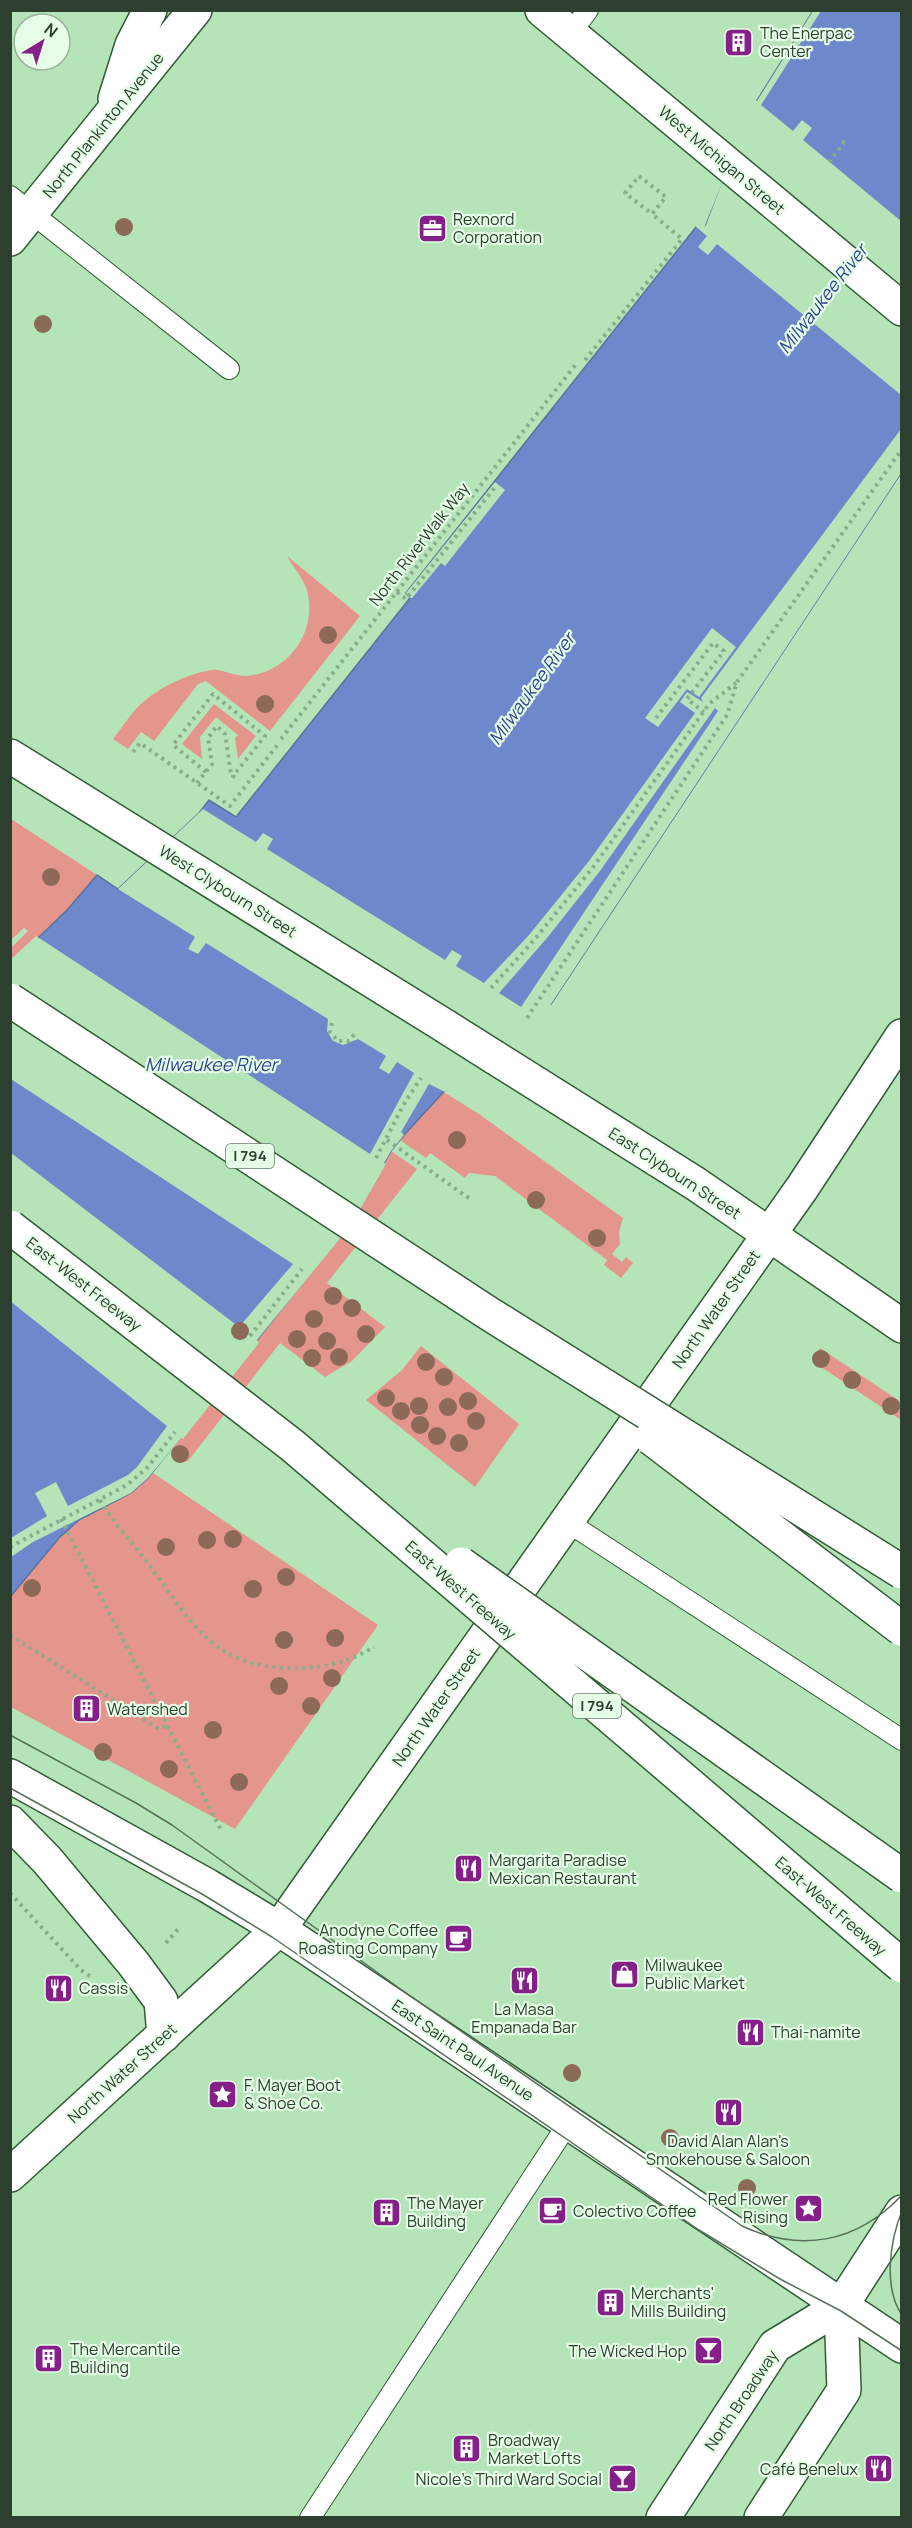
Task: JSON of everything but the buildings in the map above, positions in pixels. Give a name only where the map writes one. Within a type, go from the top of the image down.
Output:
[{"type":"main road","points":[[108,118],[132,45],[150,10]]},
{"type":"main road","name":"North Plankinton Avenue","points":[[10,239],[21,204],[108,118],[195,10]]},
{"type":"main road","name":"West Michigan Street","points":[[542,10],[579,22],[720,158],[902,309]]},
{"type":"main road","name":"West Clybourn Street","points":[[10,756],[445,1026]]},
{"type":"main road","name":"I 794","points":[[10,1000],[488,1313],[902,1572]]},
{"type":"main road","name":"East Clybourn Street","points":[[445,1026],[687,1178],[902,1326]]},
{"type":"main road","name":"North Water Street","points":[[10,2175],[279,1929],[769,1234],[902,1036]]},
{"type":"main road","name":"East-West Freeway","points":[[10,1227],[292,1446],[902,1966]]},
{"type":"main road","points":[[488,1313],[902,1629]]},
{"type":"main road","points":[[292,1446],[902,1876]]},
{"type":"main road","name":"East Saint Paul Avenue","points":[[10,1776],[208,1886],[279,1929],[902,2346]]},
{"type":"main road","points":[[10,1822],[47,1860],[133,1963],[161,2001],[164,2034]]},
{"type":"main road","name":"North Broadway","points":[[663,2517],[775,2346],[841,2306],[902,2212]]},
{"type":"main road","points":[[761,2517],[844,2390],[841,2306]]},
{"type":"lane","points":[[21,204],[229,369]]},
{"type":"lane","points":[[566,1521],[902,1740]]},
{"type":"lane","points":[[310,2517],[569,2122]]},
{"type":"path","points":[[829,162],[844,142],[846,144]]},
{"type":"path","points":[[585,360],[682,239],[625,193],[639,176],[666,197],[652,214]]},
{"type":"path","points":[[643,215],[646,210]]},
{"type":"path","name":"North RiverWalk Way","points":[[133,752],[140,743],[230,806],[577,363]]},
{"type":"path","points":[[491,988],[535,939],[594,866],[709,704],[737,682],[902,449]]},
{"type":"path","points":[[397,592],[406,599],[496,486]]},
{"type":"path","points":[[656,718],[713,643],[724,651],[687,699],[704,712]]},
{"type":"path","points":[[527,1018],[727,715],[737,682]]},
{"type":"path","points":[[206,772],[173,745],[213,694],[265,736],[233,776]]},
{"type":"path","points":[[197,783],[212,764],[208,738],[217,726],[225,734],[231,774],[239,780]]},
{"type":"path","points":[[332,1023],[330,1032],[338,1041],[350,1041],[357,1031]]},
{"type":"path","points":[[376,1158],[404,1104],[421,1078]]},
{"type":"path","points":[[387,1140],[470,1199]]},
{"type":"path","points":[[250,1336],[302,1269]]},
{"type":"path","points":[[10,1547],[100,1500],[138,1476],[175,1432]]},
{"type":"path","points":[[100,1500],[111,1519],[188,1617],[215,1645],[230,1654],[270,1666],[294,1669],[338,1663],[375,1647]]},
{"type":"path","points":[[61,1519],[221,1830]]},
{"type":"path","points":[[10,1635],[159,1729],[168,1725]]},
{"type":"path","points":[[10,1893],[81,1970],[100,1983]]},
{"type":"shaded area","points":[[287,556],[360,616],[270,731],[206,681],[198,684],[154,741],[141,732],[128,749],[113,739],[142,703],[181,679],[215,670],[247,676],[276,667],[287,658],[297,647],[304,634],[309,605],[305,585]]},
{"type":"shaded area","points":[[214,704],[256,736],[238,759],[235,738],[238,735],[216,717],[200,737],[202,759],[182,744]]},
{"type":"shaded area","points":[[11,819],[97,875],[68,909],[11,964],[11,948],[28,931],[24,928],[11,940]]},
{"type":"shaded area","points":[[442,1091],[479,1114],[623,1218],[619,1232],[620,1244],[612,1254],[622,1262],[626,1257],[633,1263],[621,1278],[604,1265],[607,1260],[495,1176],[469,1173],[465,1178],[430,1153],[426,1158],[400,1140]]},
{"type":"shaded area","points":[[391,1151],[417,1169],[327,1283],[385,1327],[352,1361],[325,1377],[280,1343],[188,1461],[178,1462],[172,1456],[172,1448],[349,1224]]},
{"type":"shaded area","points":[[421,1346],[519,1424],[475,1487],[366,1400],[402,1370]]},
{"type":"shaded area","points":[[820,1348],[901,1402],[901,1420],[812,1361]]},
{"type":"shaded area","points":[[153,1473],[378,1625],[235,1829],[11,1707],[10,1596],[59,1538],[79,1520],[131,1493]]},
{"type":"water","name":"Milwaukee River","points":[[813,11],[901,11],[901,473],[551,1004],[522,1007],[404,1135],[391,1151],[349,1224],[148,1478],[131,1493],[79,1520],[59,1538],[11,1596],[11,964],[68,909],[97,875],[118,889],[199,813],[209,800],[236,817],[410,598],[406,593],[696,227],[703,232],[756,102]]},
{"type":"pier","points":[[813,11],[821,11],[761,105],[793,131],[802,120],[812,128],[803,140],[901,221],[901,395],[717,244],[708,255],[698,247],[707,236],[696,227],[697,224],[703,228],[706,225],[754,100],[757,101]]},
{"type":"pier","points":[[901,429],[901,473],[551,1004],[534,1018],[522,1011],[445,1092],[429,1084],[401,1132],[404,1135],[391,1151],[351,1225],[257,1340],[259,1343],[183,1439],[181,1438],[148,1478],[131,1493],[33,1542],[11,1557],[11,1538],[47,1516],[35,1493],[56,1482],[68,1506],[128,1475],[137,1467],[167,1426],[10,1301],[11,1153],[239,1327],[293,1264],[11,1079],[10,960],[36,936],[370,1154],[414,1073],[397,1062],[389,1074],[379,1068],[386,1056],[358,1039],[343,1045],[333,1041],[327,1031],[328,1019],[206,943],[198,954],[188,949],[195,937],[118,889],[203,809],[256,842],[263,833],[273,839],[267,849],[445,960],[452,950],[462,956],[456,966],[484,983],[529,935],[589,861],[695,713],[680,702],[687,692],[703,702],[701,698]],"holes":[[[715,708],[718,711],[521,1007],[499,993],[547,938],[600,871]]]},
{"type":"pier","points":[[495,482],[505,490],[445,566],[441,563],[410,598],[406,593]]},
{"type":"pier","points":[[712,628],[736,647],[699,697],[687,689],[658,727],[645,718]]},
{"type":"tram line","points":[[10,1735],[172,1825],[406,1993],[742,2226],[786,2239],[807,2241],[827,2239],[866,2224],[902,2195]]},
{"type":"tram line","points":[[10,1788],[202,1894],[272,1937],[699,2230],[780,2279],[841,2311],[902,2351]]},
{"type":"tram line","points":[[902,2211],[894,2236],[890,2264],[892,2291],[902,2315]]},
{"type":"place","name":"The Enerpac Center","points":[[739,42]]},
{"type":"place","name":"Rexnord Corporation","points":[[432,228]]},
{"type":"place","name":"Watershed","points":[[86,1709]]},
{"type":"place","name":"Margarita Paradise Mexican Restaurant","points":[[468,1869]]},
{"type":"place","name":"Anodyne Coffee Roasting Company","points":[[459,1939]]},
{"type":"place","name":"Milwaukee Public Market","points":[[624,1974]]},
{"type":"place","name":"La Masa Empanada Bar","points":[[524,1981]]},
{"type":"place","name":"Cassis","points":[[58,1988]]},
{"type":"place","name":"Thai-namite","points":[[750,2032]]},
{"type":"place","name":"F. Mayer Boot & Shoe Co.","points":[[223,2094]]},
{"type":"place","name":"David Alan Alan's Smokehouse & Saloon","points":[[728,2113]]},
{"type":"place","name":"Red Flower Rising","points":[[809,2208]]},
{"type":"place","name":"Colectivo Coffee","points":[[552,2211]]},
{"type":"place","name":"The Mayer Building","points":[[386,2212]]},
{"type":"place","name":"Merchants' Mills Building","points":[[610,2302]]},
{"type":"place","name":"The Wicked Hop","points":[[708,2351]]},
{"type":"place","name":"The Mercantile Building","points":[[49,2358]]},
{"type":"place","name":"Broadway Market Lofts","points":[[467,2449]]},
{"type":"place","name":"Café Benelux","points":[[879,2469]]},
{"type":"place","name":"Nicole's Third Ward Social","points":[[623,2479]]}]
